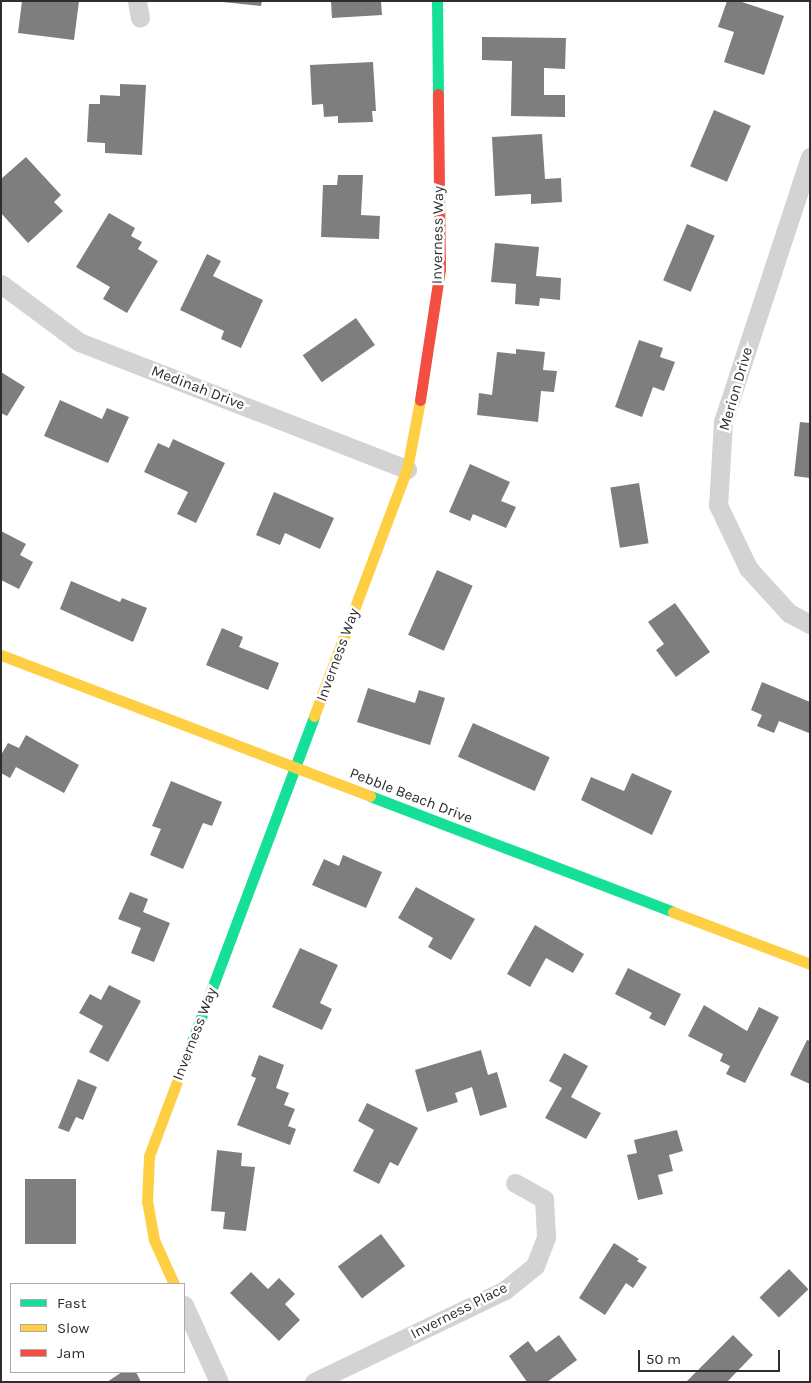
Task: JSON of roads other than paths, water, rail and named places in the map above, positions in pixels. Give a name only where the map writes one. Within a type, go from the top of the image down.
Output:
[{"type":"street","name":"Inverness Way","points":[[174,1283],[154,1240],[147,1202],[149,1156],[407,469],[424,387],[440,269],[437,1]]},
{"type":"street","name":"Merion Drive","points":[[810,157],[723,422],[718,505],[748,568],[789,613],[810,624]]},
{"type":"street","name":"Medinah Drive","points":[[1,284],[79,342],[407,469]]},
{"type":"street","name":"Pebble Beach Drive","points":[[1,655],[810,964]]},
{"type":"street","name":"Inverness Place","points":[[314,1382],[505,1290],[535,1266],[546,1237],[544,1198],[515,1183]]},
{"type":"street","points":[[185,1307],[219,1382]]}]
